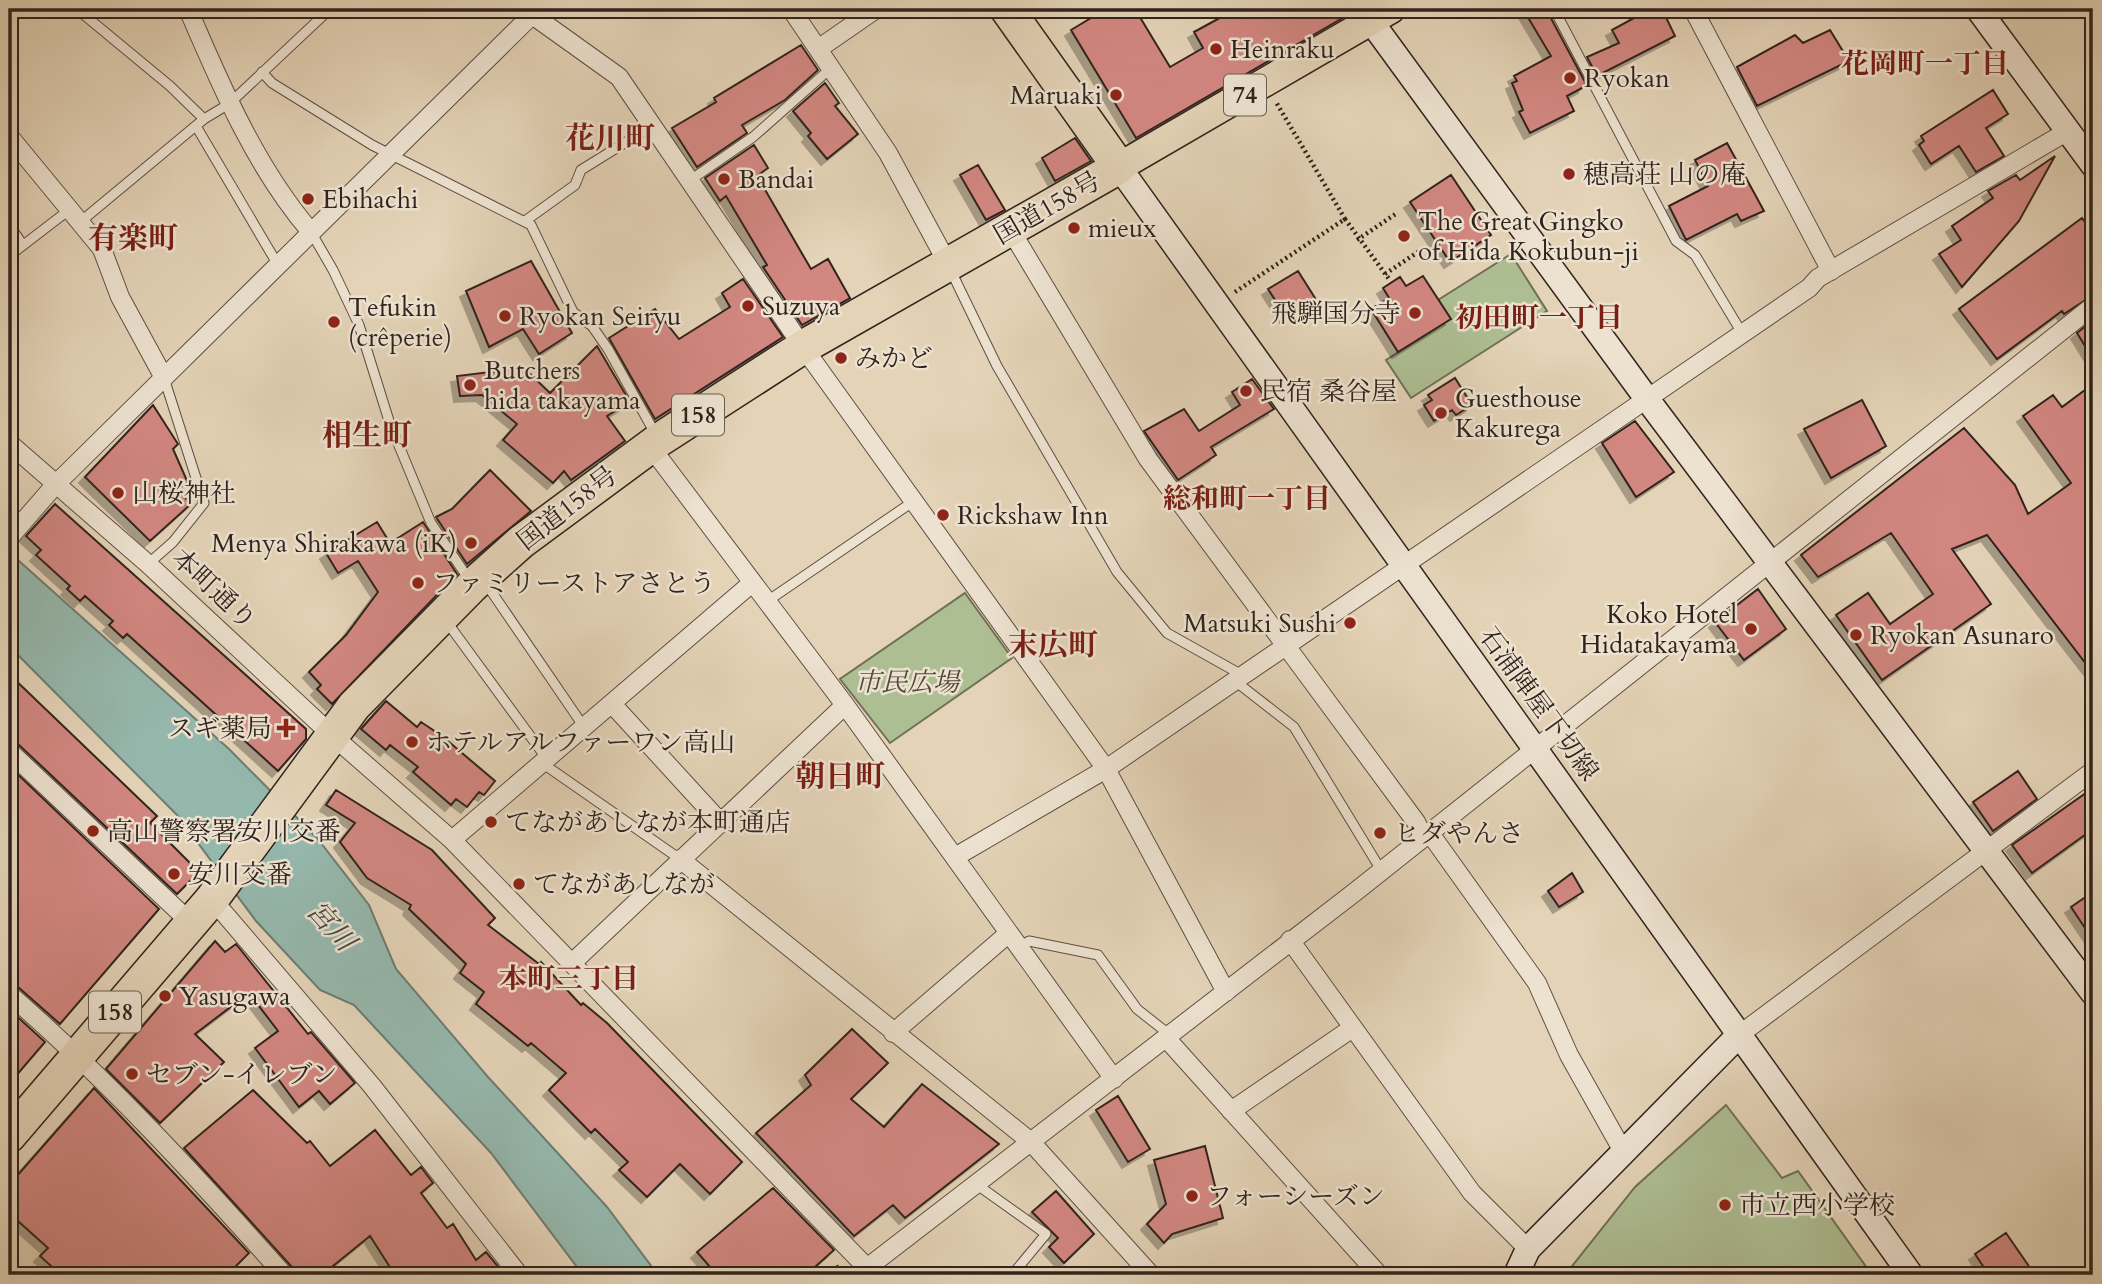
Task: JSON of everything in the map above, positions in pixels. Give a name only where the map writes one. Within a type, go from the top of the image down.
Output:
[{"type":"highway","name":"国道158号","points":[[9,1136],[208,903],[334,737],[354,706],[563,509],[654,443],[803,347],[1119,167],[1007,9]]},
{"type":"main road","name":"74","points":[[1119,167],[1265,83],[1375,13]]},
{"type":"street","points":[[188,9],[229,104],[295,214],[311,232]]},
{"type":"street","points":[[791,9],[888,153],[948,264]]},
{"type":"street","points":[[818,49],[876,9]]},
{"type":"street","points":[[1693,9],[1831,271]]},
{"type":"street","points":[[1978,9],[2093,165]]},
{"type":"street","points":[[9,538],[55,485],[391,154],[531,11],[619,77],[803,347],[1106,769],[1226,992]]},
{"type":"street","points":[[1375,13],[1647,399],[2093,993]]},
{"type":"street","points":[[955,857],[1106,769],[1831,271],[2068,131]]},
{"type":"street","points":[[9,136],[15,156],[102,249],[120,297],[163,376]]},
{"type":"street","name":"石浦陣屋下切線","points":[[1119,167],[1911,1275]]},
{"type":"street","points":[[1010,229],[1148,459],[1537,984],[1569,1055],[1624,1153]]},
{"type":"street","points":[[870,1272],[976,1184],[1226,992],[1771,564],[2093,306]]},
{"type":"street","name":"本町通り","points":[[9,443],[148,564],[334,737],[452,840],[870,1272]]},
{"type":"street","points":[[654,443],[752,583],[845,705],[1114,1079]]},
{"type":"street","points":[[452,840],[613,705],[752,583]]},
{"type":"street","points":[[613,705],[721,823]]},
{"type":"street","points":[[572,963],[845,705]]},
{"type":"street","points":[[9,751],[208,903],[372,1086],[519,1275]]},
{"type":"street","points":[[1516,1275],[1528,1249],[1739,1035],[2093,771]]},
{"type":"street","points":[[680,859],[1031,1142],[1151,1275]]},
{"type":"street","points":[[893,1033],[1014,940]]},
{"type":"street","points":[[1290,940],[1351,1029],[1472,1193],[1528,1249]]},
{"type":"street","points":[[9,994],[78,1055],[218,1201],[284,1275]]},
{"type":"street","points":[[1231,1111],[1351,1029]]},
{"type":"street","points":[[1168,1037],[1379,1275]]},
{"type":"lane","points":[[77,9],[170,86],[204,119]]},
{"type":"lane","points":[[9,256],[74,216],[204,119],[229,104],[330,9]]},
{"type":"lane","points":[[1554,9],[1675,241],[1695,255],[1742,334]]},
{"type":"lane","points":[[689,181],[760,131],[831,68]]},
{"type":"lane","points":[[262,72],[272,83],[372,145],[531,225],[573,312],[592,326],[608,349],[654,443]]},
{"type":"lane","points":[[196,126],[278,265]]},
{"type":"lane","points":[[525,221],[575,184],[581,170],[652,126]]},
{"type":"lane","points":[[9,225],[23,245]]},
{"type":"lane","points":[[311,232],[333,270],[359,325],[390,424],[431,523],[584,727]]},
{"type":"lane","points":[[948,264],[997,366],[1117,572],[1167,633],[1238,678],[1294,727],[1381,870]]},
{"type":"lane","points":[[148,564],[173,542],[204,503],[163,376]]},
{"type":"lane","points":[[766,601],[914,501]]},
{"type":"lane","points":[[452,629],[544,761],[680,859]]},
{"type":"lane","points":[[1014,940],[1098,955],[1137,1009],[1168,1037]]},
{"type":"lane","points":[[976,1184],[1046,1234],[1012,1275]]},
{"type":"path","points":[[1265,83],[1357,240],[1387,276],[1421,250]]},
{"type":"path","points":[[1357,240],[1397,213]]},
{"type":"path","points":[[1217,304],[1345,219]]},
{"type":"green space","points":[[1511,254],[1547,311],[1411,398],[1386,360],[1450,319],[1438,300]]},
{"type":"green space","name":"市民広場","points":[[965,593],[1012,658],[890,743],[840,679]]},
{"type":"green space","name":"市立西小学校","points":[[1726,1105],[1782,1178],[1798,1171],[1872,1275],[1565,1275],[1635,1187]]},
{"type":"water","name":"宮川","points":[[9,552],[229,749],[317,838],[369,905],[396,969],[488,1077],[607,1207],[658,1275],[583,1275],[491,1153],[354,1005],[320,990],[256,921],[177,815],[9,646]]},
{"type":"building","points":[[1106,9],[1135,9],[1170,67],[1203,48],[1194,32],[1236,9],[1358,9],[1136,138],[1071,30]]},
{"type":"building","points":[[1523,9],[1546,9],[1585,82],[1584,87],[1567,96],[1574,111],[1530,133],[1519,112],[1523,110],[1512,83],[1517,81],[1514,76],[1551,56]]},
{"type":"building","points":[[1634,9],[1662,9],[1675,36],[1597,76],[1587,57],[1619,43],[1612,30],[1636,17]]},
{"type":"building","points":[[1830,30],[1849,61],[1757,106],[1737,67],[1795,35],[1803,43]]},
{"type":"building","points":[[801,45],[818,70],[785,100],[742,125],[747,133],[697,167],[672,128],[716,102],[714,98]]},
{"type":"building","points":[[825,83],[839,103],[835,106],[858,134],[827,159],[808,136],[811,133],[793,111]]},
{"type":"building","points":[[1993,90],[2008,114],[1986,128],[2004,156],[1976,172],[1959,146],[1931,164],[1919,145],[1924,141],[1921,136]]},
{"type":"building","points":[[1075,138],[1091,161],[1055,181],[1042,158]]},
{"type":"building","points":[[1727,143],[1764,211],[1741,221],[1737,214],[1686,240],[1669,206],[1708,186],[1695,160]]},
{"type":"building","points":[[754,145],[768,168],[757,176],[811,269],[828,259],[850,298],[802,325],[763,267],[767,265],[726,196],[720,201],[705,178]]},
{"type":"building","points":[[2055,156],[2019,221],[1962,287],[1939,254],[1961,240],[1952,226],[1993,198],[1988,191],[2016,175],[2020,180]]},
{"type":"building","points":[[978,165],[1005,210],[986,220],[960,175]]},
{"type":"building","points":[[1451,175],[1491,235],[1450,262],[1410,202]]},
{"type":"building","points":[[2082,218],[2093,234],[2093,295],[2064,314],[2062,311],[1997,359],[1959,309]]},
{"type":"building","points":[[531,261],[572,333],[539,354],[523,329],[489,347],[466,291]]},
{"type":"building","points":[[1298,271],[1315,298],[1286,317],[1268,289]]},
{"type":"building","points":[[1423,276],[1451,319],[1398,352],[1371,309],[1389,298],[1383,288],[1400,277],[1406,286]]},
{"type":"building","points":[[743,279],[783,337],[655,419],[609,338],[655,309],[679,339],[730,307],[722,293]]},
{"type":"building","points":[[2093,320],[2093,359],[2077,333]]},
{"type":"building","points":[[597,346],[630,402],[607,416],[625,441],[571,480],[564,471],[553,483],[503,440],[517,424],[482,395],[460,396],[457,376],[524,368],[550,393]]},
{"type":"building","points":[[1455,378],[1472,405],[1456,415],[1452,410],[1434,421],[1424,405],[1432,400],[1428,395]]},
{"type":"building","points":[[1252,379],[1274,409],[1211,447],[1216,455],[1178,480],[1144,431],[1184,409],[1199,431],[1240,405],[1232,392]]},
{"type":"building","points":[[2093,384],[2093,673],[1987,535],[1952,549],[1991,604],[1882,680],[1836,615],[1868,593],[1890,624],[1933,594],[1891,533],[1818,577],[1801,555],[1964,428],[2015,485],[2028,514],[2071,483],[2023,416],[2053,395],[2062,407]]},
{"type":"building","points":[[1862,400],[1886,446],[1831,478],[1804,429]]},
{"type":"building","points":[[153,405],[178,444],[173,449],[188,483],[177,489],[191,504],[150,541],[85,477]]},
{"type":"building","points":[[1635,421],[1674,472],[1636,497],[1602,443]]},
{"type":"building","points":[[490,470],[531,511],[467,564],[436,517],[452,509]]},
{"type":"building","points":[[55,504],[306,729],[306,739],[278,771],[127,634],[123,638],[109,625],[113,621],[85,596],[80,601],[67,589],[70,586],[36,555],[41,550],[26,536]]},
{"type":"building","points":[[377,522],[390,543],[423,522],[457,574],[332,704],[317,689],[321,685],[309,672],[346,635],[378,592],[358,561],[338,573],[326,553]]},
{"type":"building","points":[[1758,589],[1786,629],[1744,660],[1715,622]]},
{"type":"building","points":[[9,674],[157,816],[150,823],[199,872],[177,894],[17,743],[9,740]]},
{"type":"building","points":[[386,701],[417,727],[421,722],[442,736],[495,781],[484,795],[479,792],[467,807],[456,799],[451,805],[413,772],[418,767],[390,745],[386,750],[361,729]]},
{"type":"building","points":[[9,766],[159,909],[60,1024],[17,986],[9,983]]},
{"type":"building","points":[[2018,771],[2037,799],[1993,831],[1973,802]]},
{"type":"building","points":[[2093,788],[2093,829],[2032,873],[2012,845]]},
{"type":"building","points":[[336,790],[432,850],[495,918],[488,925],[539,964],[541,962],[581,1005],[583,1003],[607,1023],[742,1162],[710,1194],[680,1164],[647,1197],[619,1170],[628,1162],[595,1129],[591,1133],[549,1090],[566,1073],[531,1043],[528,1046],[476,1004],[484,992],[460,973],[466,964],[409,909],[411,905],[367,878],[340,842],[355,823],[326,805]]},
{"type":"building","points":[[1572,873],[1583,892],[1559,907],[1548,891]]},
{"type":"building","points":[[2093,892],[2093,940],[2071,907]]},
{"type":"building","points":[[215,941],[225,952],[236,944],[308,1034],[311,1032],[355,1083],[330,1104],[319,1091],[299,1107],[255,1048],[278,1031],[249,993],[195,1034],[224,1062],[160,1123],[106,1069]]},
{"type":"building","points":[[9,1009],[45,1042],[9,1084]]},
{"type":"building","points":[[852,1029],[888,1063],[851,1099],[884,1127],[922,1084],[999,1144],[905,1218],[893,1205],[854,1236],[756,1133],[811,1085],[805,1075]]},
{"type":"building","points":[[94,1088],[249,1253],[236,1266],[245,1275],[61,1275],[40,1256],[48,1248],[9,1213],[9,1185]]},
{"type":"building","points":[[253,1090],[307,1143],[310,1141],[330,1166],[375,1130],[411,1175],[421,1167],[433,1183],[421,1193],[447,1228],[453,1224],[476,1260],[486,1252],[505,1275],[395,1275],[370,1236],[322,1275],[295,1275],[292,1267],[184,1148]]},
{"type":"building","points":[[1118,1096],[1150,1149],[1128,1162],[1096,1110]]},
{"type":"building","name":"フォーシーズン","points":[[1205,1146],[1223,1218],[1172,1234],[1164,1243],[1147,1224],[1166,1204],[1154,1160]]},
{"type":"building","points":[[773,1188],[834,1250],[806,1275],[717,1275],[697,1252]]},
{"type":"building","points":[[1056,1191],[1094,1234],[1064,1263],[1049,1247],[1058,1238],[1032,1212]]},
{"type":"building","points":[[2006,1233],[2035,1275],[1989,1275],[1975,1254]]},
{"type":"place","name":"Heinraku","points":[[1216,49]]},
{"type":"place","name":"Ryokan","points":[[1570,78]]},
{"type":"place","name":"Maruaki","points":[[1116,95]]},
{"type":"place","name":"穂高荘 山の庵","points":[[1569,174]]},
{"type":"place","name":"Bandai","points":[[724,179]]},
{"type":"place","name":"Ebihachi","points":[[308,199]]},
{"type":"place","name":"mieux","points":[[1074,228]]},
{"type":"place","name":"The Great Gingko of Hida Kokubun-ji","points":[[1404,236]]},
{"type":"place","name":"Suzuya","points":[[748,306]]},
{"type":"place","name":"飛騨国分寺","points":[[1415,313]]},
{"type":"place","name":"Ryokan Seiryu","points":[[505,316]]},
{"type":"place","name":"Tefukin (crêperie)","points":[[334,322]]},
{"type":"place","name":"みかど","points":[[841,358]]},
{"type":"place","name":"Butchers hida takayama","points":[[470,385]]},
{"type":"place","name":"民宿 桑谷屋","points":[[1246,391]]},
{"type":"place","name":"Guesthouse Kakurega","points":[[1441,413]]},
{"type":"place","name":"山桜神社","points":[[118,493]]},
{"type":"place","name":"Rickshaw Inn","points":[[943,515]]},
{"type":"place","name":"Menya Shirakawa (iK)","points":[[471,543]]},
{"type":"place","name":"ファミリーストアさとう","points":[[418,583]]},
{"type":"place","name":"Matsuki Sushi","points":[[1350,623]]},
{"type":"place","name":"Koko Hotel Hidatakayama","points":[[1751,629]]},
{"type":"place","name":"Ryokan Asunaro","points":[[1856,635]]},
{"type":"place","name":"スギ薬局","points":[[286,728]]},
{"type":"place","name":"ホテルアルファーワン高山","points":[[412,742]]},
{"type":"place","name":"てながあしなが本町通店","points":[[491,822]]},
{"type":"place","name":"高山警察署安川交番","points":[[93,831]]},
{"type":"place","name":"ヒダやんさ","points":[[1380,833]]},
{"type":"place","name":"安川交番","points":[[174,874]]},
{"type":"place","name":"てながあしなが","points":[[519,884]]},
{"type":"place","name":"Yasugawa","points":[[165,996]]},
{"type":"place","name":"セブン-イレブン","points":[[132,1074]]},
{"type":"place","name":"フォーシーズン","points":[[1192,1196]]},
{"type":"place","name":"市立西小学校","points":[[1725,1205]]},
{"type":"district","name":"花岡町一丁目","points":[[1925,64]]},
{"type":"district","name":"花川町","points":[[610,138]]},
{"type":"district","name":"有楽町","points":[[133,238]]},
{"type":"district","name":"初田町一丁目","points":[[1539,318]]},
{"type":"district","name":"相生町","points":[[367,435]]},
{"type":"district","name":"総和町一丁目","points":[[1247,499]]},
{"type":"district","name":"末広町","points":[[1053,645]]},
{"type":"district","name":"朝日町","points":[[840,776]]},
{"type":"district","name":"本町三丁目","points":[[569,979]]}]
